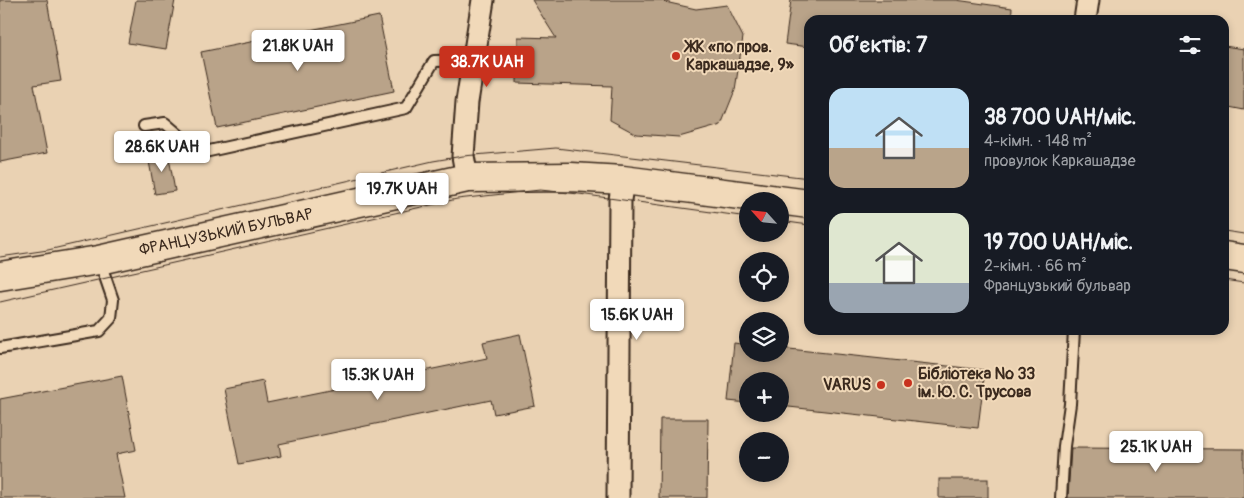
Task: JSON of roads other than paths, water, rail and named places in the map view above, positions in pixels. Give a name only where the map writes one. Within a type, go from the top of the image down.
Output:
[{"type":"street","points":[[467,178],[463,156],[467,102],[483,0]]},
{"type":"street","points":[[1086,15],[1088,0]]},
{"type":"street","name":"ФРАНЦУЗЬКИЙ БУЛЬВАР","points":[[0,276],[99,260],[467,178],[571,177],[623,180],[804,203]]},
{"type":"street","points":[[618,498],[620,200],[623,180]]},
{"type":"street","points":[[1229,257],[1244,259]]},
{"type":"lane","points":[[144,126],[165,123],[200,152],[406,108],[434,61],[473,60]]},
{"type":"lane","points":[[0,348],[99,331],[111,318],[113,300],[99,260]]},
{"type":"lane","points":[[1061,498],[1064,446],[1070,404],[1074,335]]},
{"type":"tram line","points":[[0,257],[48,250],[433,161],[463,156],[556,148],[804,177]]},
{"type":"tram line","points":[[0,302],[457,199],[540,190],[739,216]]},
{"type":"tram line","points":[[789,222],[804,224]]},
{"type":"tram line","points":[[1229,232],[1244,234]]},
{"type":"tram line","points":[[1229,281],[1244,283]]},
{"type":"place","name":"ЖК «по пров. Каркашадзе, 9»","points":[[676,56]]},
{"type":"place","name":"Бібліотека № 33 ім. Ю. С. Трусова","points":[[908,383]]},
{"type":"place","name":"VARUS","points":[[881,385]]}]
